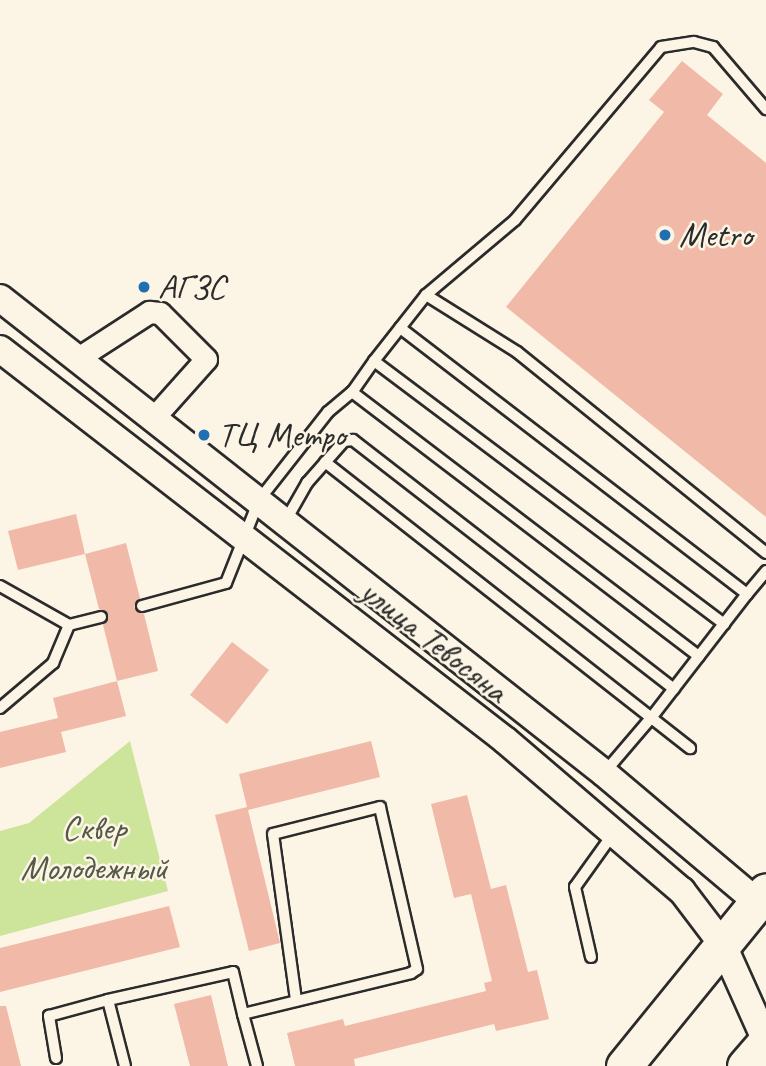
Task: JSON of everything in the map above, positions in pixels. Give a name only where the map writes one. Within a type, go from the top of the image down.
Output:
[{"type":"main road","points":[[624,1066],[761,897]]},
{"type":"main road","points":[[745,1066],[766,1041]]},
{"type":"street","name":"улица Тевосяна","points":[[0,298],[155,416],[761,897]]},
{"type":"street","points":[[78,358],[149,312],[160,313],[206,359],[155,416]]},
{"type":"street","name":"улица Тевосяна","points":[[0,349],[246,539],[615,832],[682,891],[723,945],[766,1041]]},
{"type":"lane","points":[[142,606],[226,583],[260,500],[328,412],[352,392],[426,295],[515,219],[661,47],[694,42],[713,47],[766,110]]},
{"type":"lane","points":[[426,295],[517,352],[766,553]]},
{"type":"lane","points":[[400,328],[747,594]]},
{"type":"lane","points":[[374,361],[724,624]]},
{"type":"lane","points":[[352,392],[699,656]]},
{"type":"lane","points":[[286,520],[325,462],[349,439],[674,689]]},
{"type":"lane","points":[[325,462],[690,748]]},
{"type":"lane","points":[[604,773],[651,718],[766,571]]},
{"type":"lane","points":[[0,586],[69,625],[101,617]]},
{"type":"lane","points":[[0,708],[53,663],[69,625]]},
{"type":"lane","points":[[243,1014],[411,973],[418,966],[380,807],[273,834],[296,1000]]},
{"type":"lane","points":[[591,957],[575,887],[615,832]]},
{"type":"lane","points":[[56,1058],[49,1016],[233,972],[257,1066]]},
{"type":"lane","points":[[108,1000],[125,1066]]},
{"type":"green space","name":"Сквер Молодежный","points":[[130,741],[168,891],[0,936],[0,831],[29,823]]},
{"type":"building","name":"Metro","points":[[682,61],[723,94],[707,115],[766,163],[766,517],[506,307],[664,112],[649,100]]},
{"type":"building","points":[[76,514],[85,554],[18,570],[8,531]]},
{"type":"building","points":[[126,543],[140,598],[134,607],[144,614],[158,671],[117,681],[103,625],[108,614],[99,609],[85,554]]},
{"type":"building","points":[[232,642],[269,670],[227,724],[190,695]]},
{"type":"building","points":[[117,681],[126,716],[61,732],[66,752],[0,768],[0,732],[58,718],[53,698]]},
{"type":"building","points":[[371,741],[380,777],[248,810],[280,943],[249,951],[215,815],[247,807],[239,774]]},
{"type":"building","points":[[467,795],[491,889],[506,885],[528,972],[537,970],[549,1019],[496,1031],[494,1024],[354,1059],[355,1066],[295,1066],[287,1033],[343,1019],[345,1026],[486,991],[484,983],[492,981],[471,894],[454,898],[431,804]]},
{"type":"building","points":[[169,906],[180,947],[0,992],[0,948]]},
{"type":"building","points":[[211,995],[228,1066],[190,1066],[174,1004]]},
{"type":"building","points":[[0,1006],[6,1006],[21,1066],[0,1066]]},
{"type":"place","name":"Metro","points":[[665,235]]},
{"type":"place","name":"АГЗС","points":[[144,287]]},
{"type":"place","name":"ТЦ Метро","points":[[204,435]]}]
